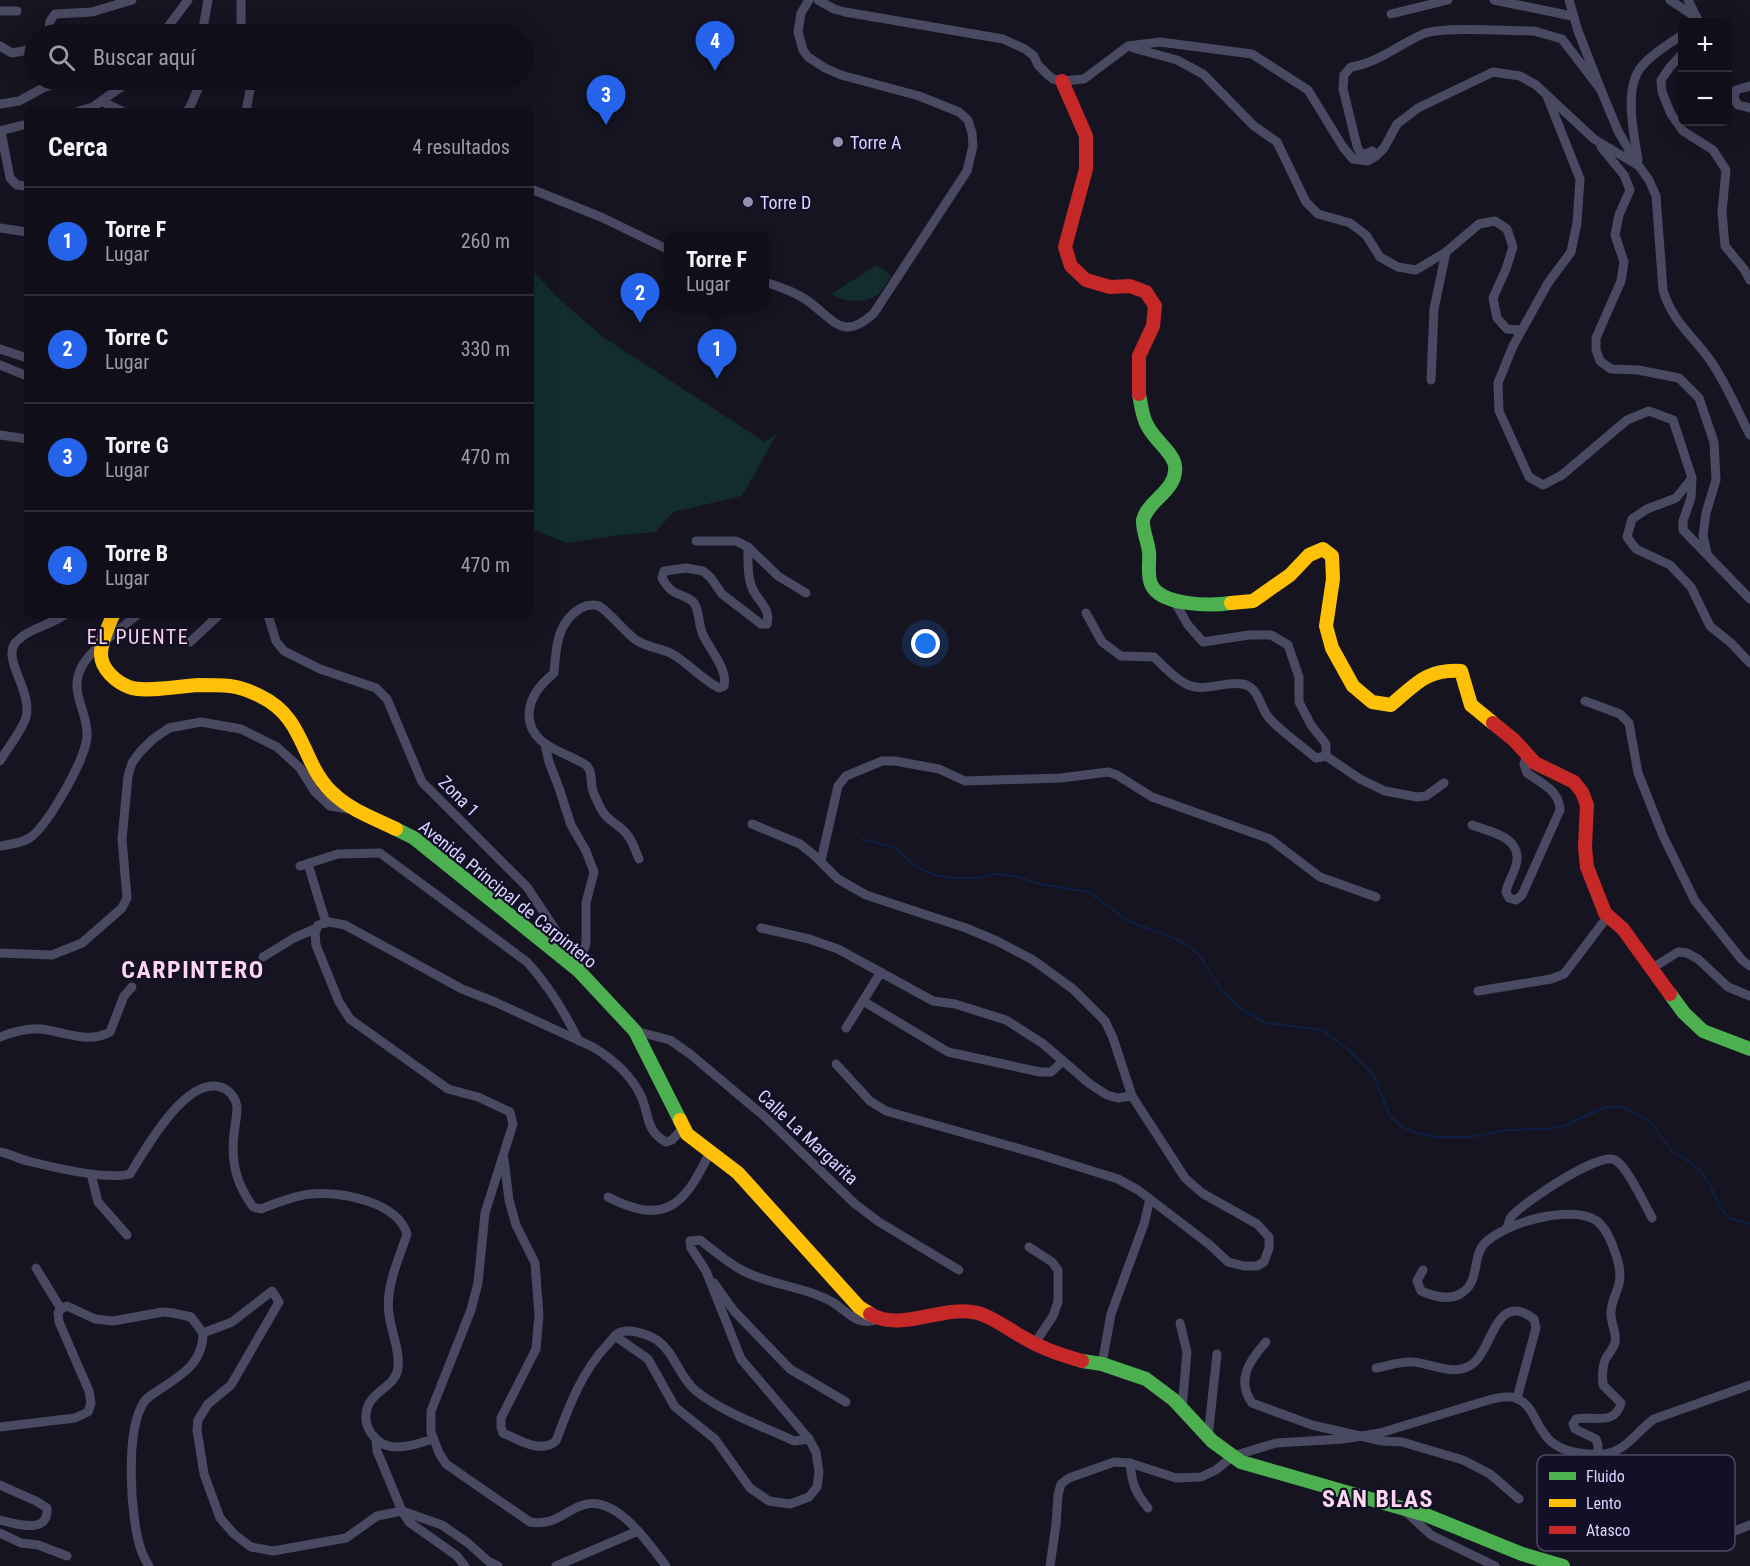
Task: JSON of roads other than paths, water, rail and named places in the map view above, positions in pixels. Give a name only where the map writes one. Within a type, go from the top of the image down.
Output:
[{"type":"street","points":[[50,24],[55,14],[93,12],[132,0]]},
{"type":"street","points":[[170,24],[189,0]]},
{"type":"street","points":[[204,24],[208,0]]},
{"type":"street","points":[[241,0],[241,24]]},
{"type":"street","points":[[769,284],[794,293],[809,302],[832,323],[848,328],[861,324],[874,313],[945,207],[967,171],[973,146],[971,126],[959,112],[919,96],[841,75],[814,62],[803,50],[798,32],[801,13],[809,0]]},
{"type":"street","points":[[818,0],[845,12],[1003,39],[1025,49],[1047,74],[1053,79],[1062,81],[1084,79],[1128,46],[1160,42],[1252,54],[1308,90],[1343,147],[1353,159],[1368,161],[1384,148],[1397,124],[1418,108],[1493,72],[1520,75],[1546,93],[1594,139],[1624,175],[1630,190],[1619,215],[1615,235],[1624,262],[1621,281],[1596,338],[1596,350],[1600,361],[1611,369],[1638,369],[1679,378],[1699,398],[1714,442],[1716,470],[1716,480],[1706,513],[1703,535],[1707,554]]},
{"type":"street","points":[[1391,14],[1448,0]]},
{"type":"street","points":[[1494,0],[1572,16]]},
{"type":"street","points":[[1569,0],[1572,16],[1618,131],[1649,180],[1656,196],[1663,290],[1667,305],[1676,321],[1711,361],[1750,435]]},
{"type":"street","points":[[1670,0],[1693,18]]},
{"type":"street","points":[[1688,0],[1696,18]]},
{"type":"street","points":[[0,11],[17,11]]},
{"type":"street","points":[[1372,151],[1366,154],[1360,153],[1357,146],[1343,89],[1344,75],[1351,67],[1366,64],[1424,33],[1441,30],[1545,33],[1562,39],[1601,90]]},
{"type":"street","points":[[1639,166],[1632,120],[1633,81],[1641,66],[1678,38]]},
{"type":"street","points":[[0,46],[12,53],[24,51]]},
{"type":"street","points":[[1128,46],[1177,60],[1203,74],[1254,126],[1276,142],[1306,202],[1318,214],[1350,223],[1366,235],[1380,257],[1398,267],[1416,270],[1446,252],[1479,224],[1495,221],[1507,229],[1513,247],[1493,298],[1497,318],[1507,329],[1521,330]]},
{"type":"street","points":[[1678,59],[1661,80],[1662,92],[1671,114],[1683,131],[1713,150],[1726,170],[1722,212],[1725,246],[1750,280]]},
{"type":"street","points":[[1062,81],[1086,136],[1086,169],[1065,247],[1071,266],[1086,280],[1110,287],[1130,286],[1146,292],[1155,306],[1153,326],[1139,356],[1138,392],[1146,423],[1158,443],[1173,455],[1176,468],[1169,488],[1147,513],[1143,521],[1149,552],[1150,583],[1157,593],[1174,601],[1218,605],[1253,601],[1290,575],[1309,555],[1323,549],[1332,556],[1333,579],[1326,626],[1332,648],[1353,686],[1372,702],[1391,705],[1426,673],[1445,669],[1461,671],[1471,705],[1514,740],[1535,763],[1574,782],[1582,792],[1587,805],[1585,847],[1587,867],[1605,913],[1629,936],[1684,1013],[1703,1031],[1750,1049]]},
{"type":"street","points":[[1750,86],[1736,90],[1734,98],[1738,105],[1750,108]]},
{"type":"street","points":[[0,104],[18,101],[39,90]]},
{"type":"street","points":[[87,108],[103,102],[119,90]]},
{"type":"street","points":[[189,108],[198,90]]},
{"type":"street","points":[[247,108],[250,90]]},
{"type":"street","points":[[1546,93],[1581,179],[1577,224],[1571,252],[1548,283],[1521,330],[1497,383],[1499,411],[1529,477],[1543,485],[1562,474],[1627,420],[1649,411],[1673,420],[1692,478],[1691,498],[1683,521],[1683,530],[1750,599]]},
{"type":"street","points":[[103,102],[116,108]]},
{"type":"street","points":[[24,125],[0,131],[10,178],[17,185],[24,186]]},
{"type":"street","points":[[1594,139],[1639,166]]},
{"type":"street","points":[[534,190],[601,217],[664,248]]},
{"type":"street","points":[[0,228],[24,232]]},
{"type":"street","points":[[1431,380],[1434,309],[1446,252]]},
{"type":"street","points":[[0,349],[24,357]]},
{"type":"street","points":[[0,365],[24,375]]},
{"type":"street","points":[[0,435],[24,439]]},
{"type":"street","points":[[1692,478],[1676,498],[1647,509],[1632,519],[1627,537],[1636,549],[1670,565],[1691,587],[1710,626],[1750,663]]},
{"type":"street","points":[[696,542],[736,541],[748,547],[778,576],[806,593]]},
{"type":"street","points":[[639,860],[633,844],[624,831],[609,821],[601,809],[586,765],[545,744],[535,736],[529,724],[529,711],[533,696],[543,682],[554,673],[560,632],[570,615],[588,605],[600,607],[638,642],[672,653],[709,683],[719,688],[724,686],[726,679],[723,670],[701,631],[696,605],[690,599],[667,588],[662,578],[664,571],[686,568],[703,571],[722,594],[761,624],[767,624],[769,618],[766,608],[753,590],[748,571],[748,547]]},
{"type":"street","points":[[1174,601],[1188,625],[1203,642],[1249,635],[1271,635],[1288,645],[1299,677],[1299,702],[1311,725],[1326,744],[1326,756]]},
{"type":"street","points":[[1086,613],[1102,642],[1121,656],[1154,657],[1171,674],[1193,687],[1215,687],[1240,683],[1249,686],[1255,692],[1268,717],[1316,758],[1326,756],[1360,779],[1385,791],[1418,797],[1426,796],[1444,783]]},
{"type":"street","points":[[0,761],[26,718],[27,697],[11,657],[14,645],[26,633],[58,618]]},
{"type":"street","points":[[102,645],[112,618]]},
{"type":"street","points":[[0,846],[30,838],[53,809],[77,769],[87,737],[84,715],[77,694],[79,673],[92,652],[134,618]]},
{"type":"street","points":[[190,642],[216,618]]},
{"type":"street","name":"Zona 1","points":[[269,618],[276,641],[284,651],[320,669],[376,688],[387,699],[422,782],[527,887],[573,956],[578,970]]},
{"type":"street","name":"Avenida Principal de Carpintero","points":[[102,645],[101,657],[104,668],[130,688],[233,686],[260,696],[282,709],[297,729],[315,770],[335,796],[355,809],[414,838],[578,970],[634,1031],[687,1134],[738,1173],[859,1307],[879,1319]]},
{"type":"street","points":[[1585,701],[1620,714],[1629,723],[1638,773],[1664,836],[1695,901],[1742,960],[1750,966]]},
{"type":"street","points":[[0,953],[52,955],[81,943],[122,909],[127,898],[122,862],[122,838],[128,776],[132,763],[140,752],[169,728],[201,722],[242,729],[277,747],[300,768],[315,792],[330,806],[355,809]]},
{"type":"street","points":[[545,744],[571,825],[589,857],[594,872],[586,903],[586,943],[578,970]]},
{"type":"street","points":[[1472,825],[1512,841],[1516,847],[1517,861],[1506,892],[1509,898],[1516,900],[1522,895],[1560,810],[1560,802],[1555,793],[1527,773],[1524,764],[1527,754]]},
{"type":"street","points":[[821,861],[838,786],[846,776],[882,761],[895,761],[939,769],[965,781],[1061,778],[1107,772],[1152,797],[1270,839],[1320,877],[1376,897]]},
{"type":"street","points":[[752,824],[801,844],[838,879],[866,895],[966,928],[997,941],[1033,960],[1073,989],[1105,1021],[1132,1096],[1185,1178],[1202,1193],[1257,1224],[1269,1237],[1269,1248],[1264,1262],[1257,1266],[1228,1262],[1210,1245],[1150,1199],[1118,1179],[886,1111],[870,1101],[837,1064]]},
{"type":"street","points":[[579,1041],[562,1009],[542,979],[527,962],[380,853],[338,854],[304,865],[321,925],[315,934],[316,945],[339,1002],[350,1019],[448,1089],[478,1097],[510,1112],[513,1124],[485,1213],[478,1283],[471,1310],[431,1411],[433,1439],[446,1464],[530,1522],[551,1522],[584,1504],[598,1504],[616,1511],[638,1531],[666,1566]]},
{"type":"street","points":[[1478,992],[1551,979],[1564,974],[1608,916]]},
{"type":"street","points":[[263,957],[321,925],[345,925],[462,989],[495,1002],[608,1056],[628,1077],[640,1095],[655,1136],[666,1142],[672,1140],[684,1127]]},
{"type":"street","points":[[761,928],[809,939],[838,949],[933,1000],[955,1004],[1006,1020],[1042,1043],[1090,1084],[1107,1095],[1118,1098],[1132,1096]]},
{"type":"street","points":[[1651,969],[1678,952],[1687,952],[1698,959],[1728,987],[1750,996]]},
{"type":"street","points":[[846,1028],[880,972]]},
{"type":"street","points":[[0,1037],[14,1031],[39,1029],[86,1038],[101,1037],[111,1032],[124,996],[132,987]]},
{"type":"street","points":[[862,1001],[948,1052],[1040,1072],[1051,1072],[1063,1060]]},
{"type":"street","name":"Calle La Margarita","points":[[634,1031],[670,1040],[690,1054],[764,1116],[854,1203],[959,1270]]},
{"type":"street","points":[[0,1152],[30,1162],[106,1177],[120,1177],[130,1174],[163,1121],[195,1092],[207,1086],[217,1086],[231,1093],[237,1106],[232,1156],[243,1193],[253,1207],[261,1209],[309,1194],[343,1194],[384,1208],[404,1226],[406,1234],[389,1294],[389,1313],[398,1354],[398,1370],[394,1378],[370,1398],[365,1421],[376,1440],[394,1447],[414,1445],[433,1439]]},
{"type":"street","points":[[608,1197],[624,1206],[648,1212],[666,1208],[682,1197],[696,1180],[710,1152]]},
{"type":"street","points":[[504,1156],[509,1200],[516,1224],[535,1263],[539,1316],[536,1349],[501,1418],[503,1433],[540,1448],[556,1441],[578,1387],[597,1355],[615,1336],[627,1331],[642,1333],[655,1339],[670,1352],[694,1389],[708,1399],[794,1442],[809,1439]]},
{"type":"street","points":[[1507,1228],[1510,1218],[1520,1208],[1584,1166],[1607,1158],[1614,1159],[1622,1166],[1652,1218]]},
{"type":"street","points":[[91,1174],[98,1202],[126,1235]]},
{"type":"street","points":[[1102,1364],[1111,1314],[1144,1224],[1150,1199]]},
{"type":"street","points":[[1423,1270],[1417,1281],[1421,1291],[1451,1298],[1462,1294],[1470,1286],[1475,1276],[1480,1250],[1497,1233],[1507,1228],[1523,1221],[1575,1215],[1586,1216],[1603,1228],[1611,1242],[1620,1274],[1611,1308],[1616,1339],[1603,1364],[1602,1375],[1606,1390],[1621,1403],[1615,1415],[1598,1420],[1584,1417],[1576,1419],[1573,1424],[1575,1429],[1596,1439],[1598,1455]]},
{"type":"street","points":[[846,1402],[790,1369],[734,1311],[691,1248],[690,1241],[700,1240],[737,1268],[753,1275],[832,1302],[860,1322],[879,1319],[892,1322],[948,1312],[977,1313],[1035,1343],[1080,1361],[1102,1364],[1146,1379],[1174,1400],[1208,1437],[1241,1462],[1426,1515],[1522,1554],[1563,1566]]},
{"type":"street","points":[[1029,1247],[1052,1262],[1058,1270],[1058,1302],[1053,1316],[1035,1343]]},
{"type":"street","points":[[36,1268],[61,1309]]},
{"type":"street","points":[[615,1336],[648,1359],[675,1407],[715,1439],[750,1488],[769,1501],[790,1504],[809,1497],[817,1487],[819,1472],[816,1452],[809,1439],[741,1359],[706,1271]]},
{"type":"street","points":[[203,1333],[232,1322],[272,1291],[279,1302],[231,1384],[208,1404],[198,1420],[197,1430],[204,1474],[220,1518],[234,1534],[251,1547],[273,1551],[346,1538],[377,1516],[402,1511],[442,1525],[468,1543],[488,1561],[498,1566]]},
{"type":"street","points":[[0,1427],[75,1418],[88,1412],[89,1391],[59,1322],[58,1313],[61,1309],[67,1306],[95,1319],[113,1321],[163,1312],[191,1317],[203,1333],[203,1345],[197,1362],[144,1402],[134,1427],[131,1449],[134,1504],[138,1541],[149,1566]]},
{"type":"street","points":[[1376,1368],[1416,1362],[1450,1371],[1464,1368],[1473,1364],[1479,1357],[1499,1319],[1516,1311],[1534,1318],[1536,1328],[1517,1398]]},
{"type":"street","points":[[1180,1323],[1187,1352],[1182,1409]]},
{"type":"street","points":[[1266,1342],[1250,1359],[1245,1375],[1246,1395],[1252,1403],[1312,1425],[1382,1441],[1402,1443],[1463,1460],[1490,1474],[1519,1499]]},
{"type":"street","points":[[1208,1437],[1217,1354]]},
{"type":"street","points":[[1050,1566],[1061,1484],[1069,1478],[1114,1462],[1130,1463],[1176,1478],[1201,1477],[1216,1470],[1233,1456],[1276,1443],[1380,1433],[1508,1396],[1517,1398],[1526,1404],[1544,1435],[1562,1450],[1598,1455],[1608,1454],[1620,1449],[1643,1426],[1654,1419],[1750,1385]]},
{"type":"street","points":[[376,1440],[377,1451],[402,1511],[409,1522],[449,1550],[465,1566]]},
{"type":"street","points":[[1130,1463],[1136,1492],[1148,1508]]},
{"type":"street","points":[[0,1485],[36,1501],[47,1508],[47,1514],[43,1522],[37,1526],[24,1526],[0,1520]]},
{"type":"street","points":[[1403,1508],[1431,1535],[1495,1566]]},
{"type":"street","points":[[1735,1531],[1750,1525]]},
{"type":"street","points":[[556,1566],[638,1531]]},
{"type":"street","points":[[0,1533],[21,1543],[38,1545],[67,1556]]},
{"type":"waterway","points":[[862,839],[893,847],[920,869],[935,875],[952,878],[978,878],[995,874],[1015,876],[1040,884],[1088,892],[1130,922],[1186,944],[1199,955],[1223,992],[1244,1011],[1267,1023],[1322,1030],[1349,1050],[1374,1076],[1390,1116],[1402,1127],[1417,1133],[1436,1137],[1470,1137],[1508,1130],[1550,1129],[1567,1125],[1605,1107],[1622,1107],[1651,1123],[1671,1150],[1699,1169],[1729,1218],[1750,1224]]},
{"type":"place","name":"Torre B","points":[[715,71]]},
{"type":"place","name":"Torre G","points":[[606,125]]},
{"type":"place","name":"Torre A","points":[[838,142]]},
{"type":"place","name":"Torre D","points":[[748,202]]},
{"type":"place","name":"Torre C","points":[[640,323]]},
{"type":"place","name":"Torre F","points":[[717,379]]},
{"type":"district","name":"EL PUENTE","points":[[138,637]]},
{"type":"district","name":"CARPINTERO","points":[[193,970]]},
{"type":"district","name":"SAN BLAS","points":[[1378,1499]]}]
